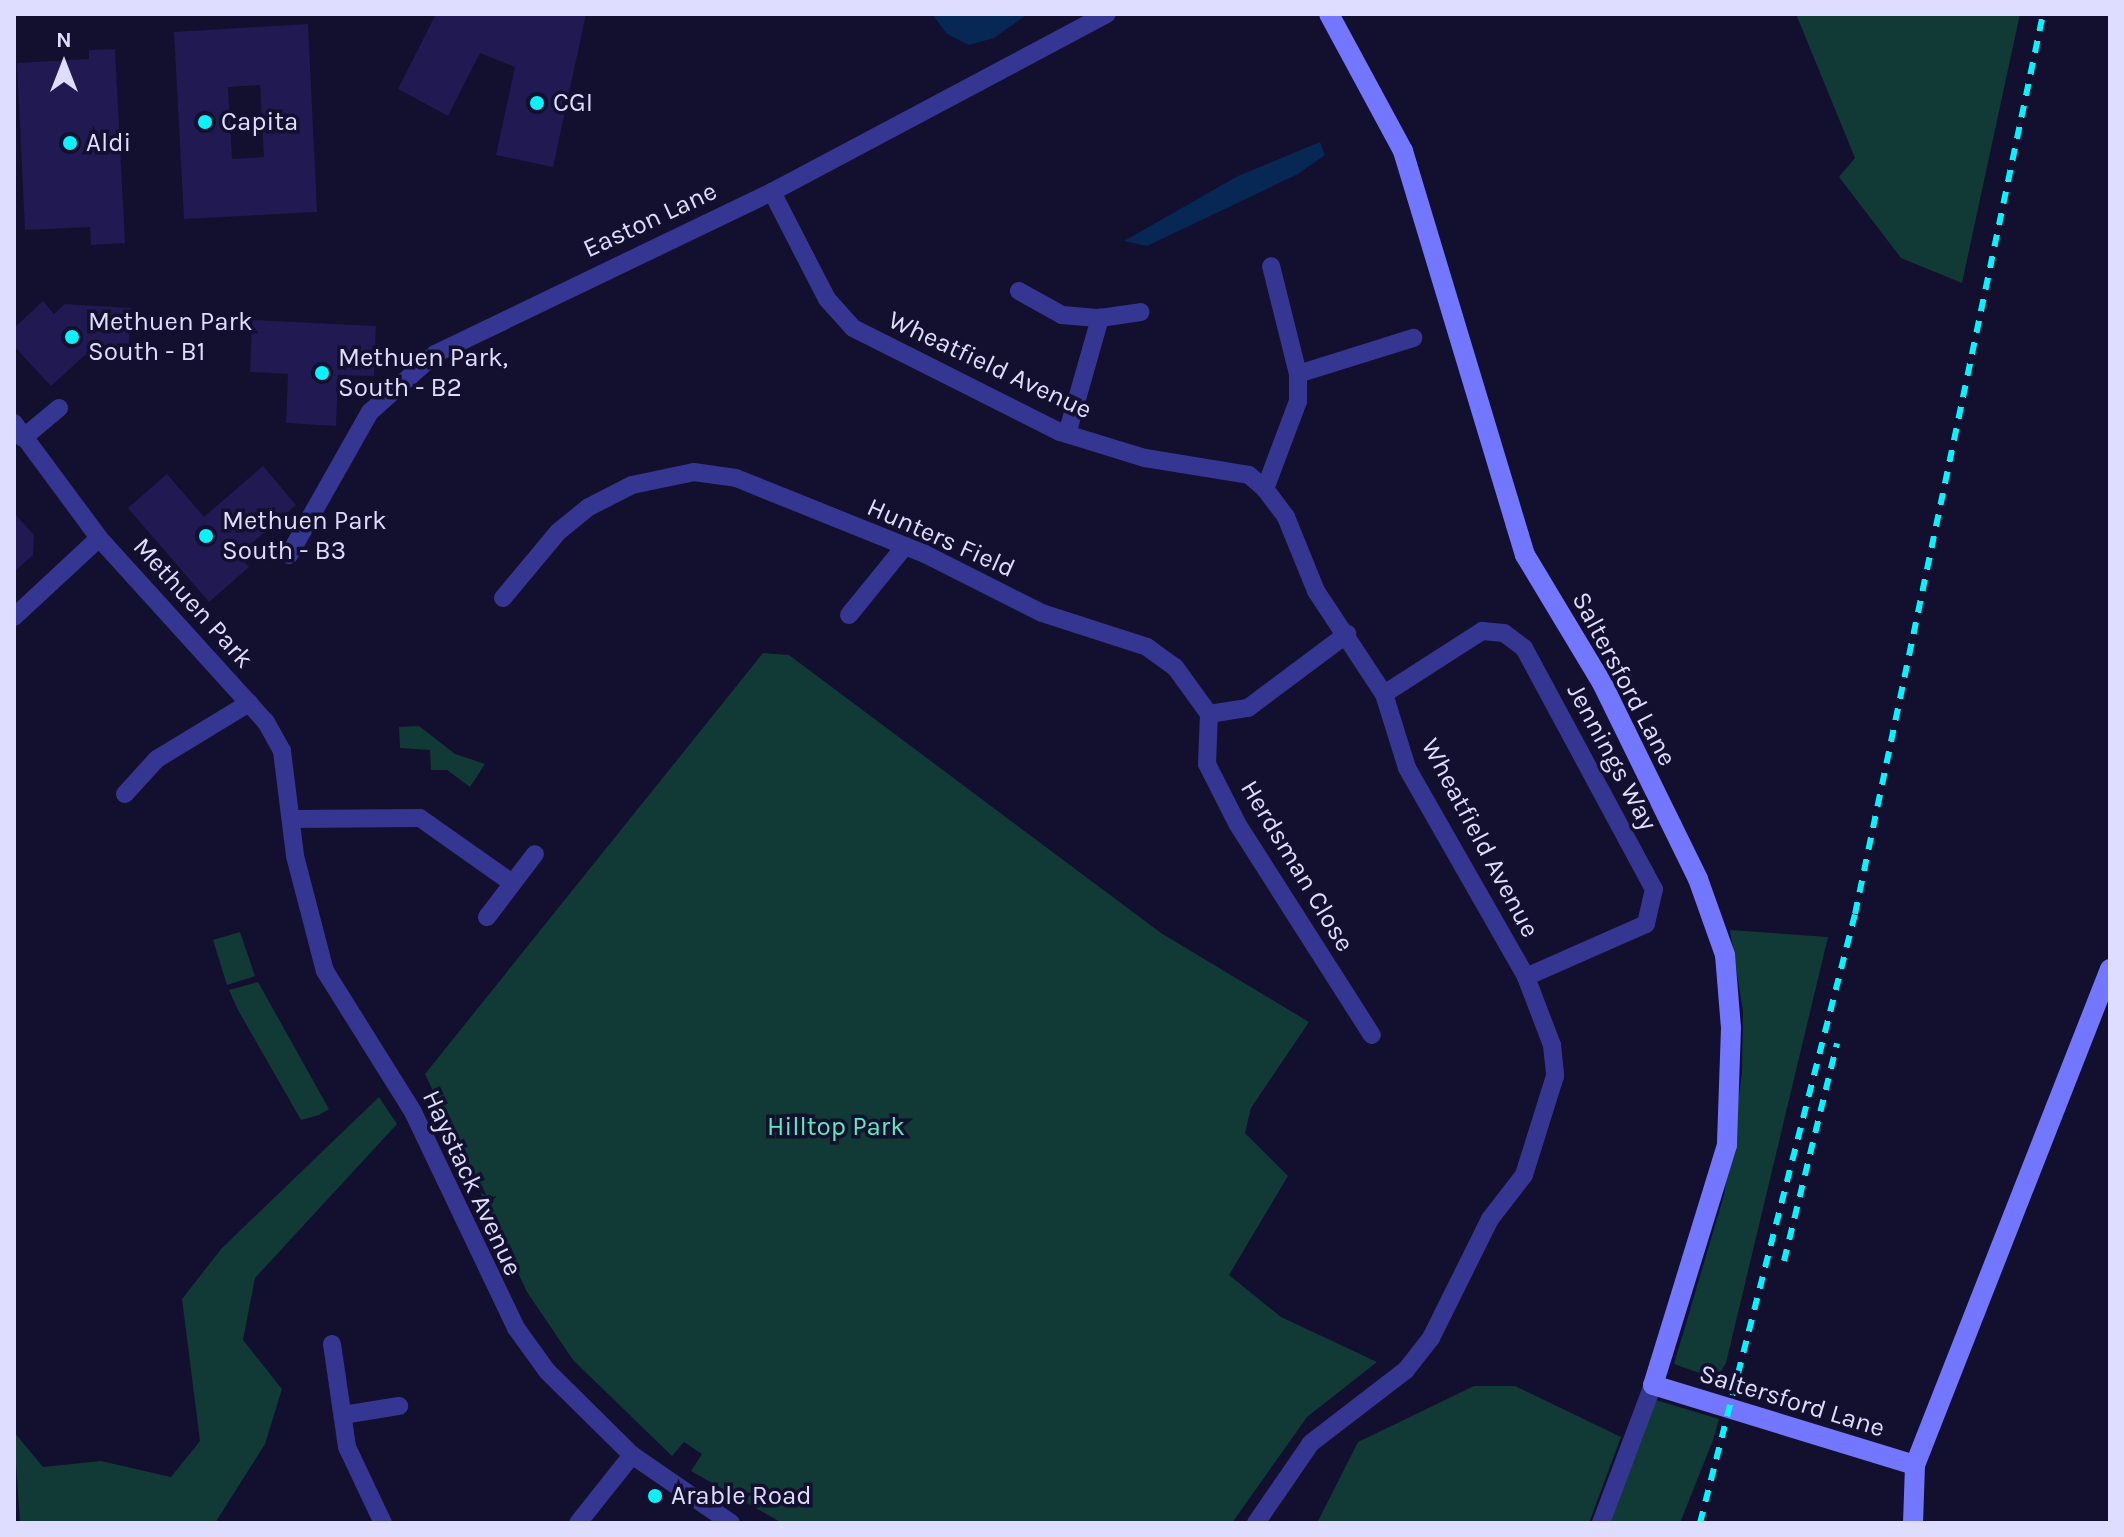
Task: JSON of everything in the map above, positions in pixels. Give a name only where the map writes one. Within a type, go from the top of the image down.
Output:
[{"type":"main road","name":"Saltersford Lane","points":[[1329,14],[1403,151],[1525,555],[1609,697],[1698,879],[1725,955],[1731,1028],[1727,1145],[1653,1385],[1915,1465]]},
{"type":"main road","points":[[1913,1523],[1915,1465],[2110,969]]},
{"type":"street","name":"Easton Lane","points":[[289,555],[370,412],[435,354],[772,192],[1107,14]]},
{"type":"street","name":"Wheatfield Avenue","points":[[772,192],[827,299],[853,328],[1067,434],[1145,458],[1249,475],[1265,489],[1286,517],[1316,591],[1384,694],[1407,768],[1526,977],[1552,1045],[1555,1076],[1524,1175],[1490,1219],[1431,1338],[1406,1370],[1337,1418],[1293,1466],[1256,1523]]},
{"type":"street","points":[[1265,489],[1298,401],[1298,374],[1271,266]]},
{"type":"street","points":[[1019,291],[1062,315],[1100,318],[1141,312]]},
{"type":"street","points":[[1067,434],[1100,318]]},
{"type":"street","points":[[1298,374],[1413,338]]},
{"type":"street","name":"Methuen Park","points":[[59,408],[18,431],[99,538],[249,703]]},
{"type":"street","name":"Hunters Field","points":[[503,598],[589,507],[632,485],[694,472],[736,478],[905,546],[1042,613],[1147,647],[1175,667],[1209,714]]},
{"type":"street","name":"Methuen Park","points":[[14,617],[99,538]]},
{"type":"street","points":[[849,615],[905,546]]},
{"type":"street","name":"Jennings Way","points":[[1384,694],[1482,631],[1504,633],[1524,648],[1654,889],[1646,924],[1526,977]]},
{"type":"street","points":[[1209,714],[1248,708],[1347,634]]},
{"type":"street","points":[[125,794],[157,759],[249,703]]},
{"type":"street","name":"Haystack Avenue","points":[[249,703],[282,751],[307,917],[325,971],[413,1112],[501,1305],[547,1371],[632,1455],[731,1523]]},
{"type":"street","name":"Herdsman Close","points":[[1209,714],[1207,764],[1231,813],[1372,1035]]},
{"type":"street","points":[[292,819],[420,818],[512,883]]},
{"type":"street","points":[[487,917],[535,854]]},
{"type":"street","points":[[332,1344],[347,1447],[383,1523]]},
{"type":"street","name":"Saltersford Lane","points":[[1601,1523],[1653,1385]]},
{"type":"street","points":[[343,1415],[399,1406]]},
{"type":"street","points":[[578,1523],[632,1455]]},
{"type":"green space","points":[[1796,14],[2020,14],[1962,283],[1901,258],[1839,177],[1855,158]]},
{"type":"green space","name":"Hilltop Park","points":[[763,653],[789,655],[1161,933],[1309,1022],[1251,1108],[1245,1133],[1288,1176],[1229,1275],[1281,1317],[1377,1362],[1307,1417],[1232,1523],[782,1523],[691,1471],[702,1454],[684,1442],[672,1456],[573,1360],[527,1292],[425,1074]]},
{"type":"green space","points":[[419,726],[455,754],[485,764],[470,787],[447,770],[431,770],[430,750],[400,748],[399,727]]},
{"type":"green space","points":[[1730,930],[1828,937],[1726,1363],[1716,1379],[1674,1364],[1724,1195],[1742,1073],[1743,1012]]},
{"type":"green space","points":[[240,932],[255,976],[227,985],[213,940]]},
{"type":"green space","points":[[258,982],[329,1109],[319,1115],[301,1120],[229,990]]},
{"type":"green space","points":[[379,1097],[397,1124],[255,1278],[243,1340],[282,1389],[265,1444],[215,1523],[20,1523],[14,1432],[43,1467],[101,1461],[171,1477],[200,1441],[182,1299],[222,1248]]},
{"type":"green space","points":[[1474,1386],[1515,1386],[1621,1437],[1589,1523],[1317,1523],[1358,1442]]},
{"type":"green space","points":[[1656,1400],[1719,1419],[1713,1440],[1680,1523],[1610,1523]]},
{"type":"water","points":[[932,14],[1028,14],[994,38],[969,45],[947,34]]},
{"type":"water","points":[[1320,142],[1325,155],[1298,174],[1147,246],[1124,241],[1238,176]]},
{"type":"building","name":"CGI","points":[[436,14],[586,14],[553,167],[496,155],[515,67],[480,53],[448,116],[398,89]]},
{"type":"building","name":"Capita","points":[[308,24],[317,212],[184,219],[174,32]],"holes":[[[260,85],[264,157],[232,159],[228,87]]]},
{"type":"building","name":"Aldi","points":[[115,49],[125,243],[91,245],[90,227],[25,230],[17,63],[89,59],[89,50]]},
{"type":"building","name":"Methuen Park South - B1","points":[[43,301],[54,314],[65,304],[131,308],[128,358],[85,355],[51,386],[14,346],[14,328]]},
{"type":"building","name":"Methuen Park, South - B2","points":[[252,320],[376,326],[374,376],[338,375],[336,426],[286,423],[288,374],[250,372]]},
{"type":"building","name":"Methuen Park South - B3","points":[[263,466],[296,505],[238,555],[249,567],[209,602],[128,508],[167,474],[204,517]]},
{"type":"building","points":[[14,513],[34,535],[33,555],[14,572]]},
{"type":"railway","points":[[1700,1523],[1855,914],[2043,14]]},
{"type":"railway","points":[[1784,1261],[1837,1043]]},
{"type":"place","name":"CGI","points":[[537,103]]},
{"type":"place","name":"Capita","points":[[205,122]]},
{"type":"place","name":"Aldi","points":[[70,143]]},
{"type":"place","name":"Methuen Park South - B1","points":[[72,337]]},
{"type":"place","name":"Methuen Park, South - B2","points":[[322,373]]},
{"type":"place","name":"Methuen Park South - B3","points":[[206,536]]},
{"type":"place","name":"Arable Road","points":[[655,1496]]}]
